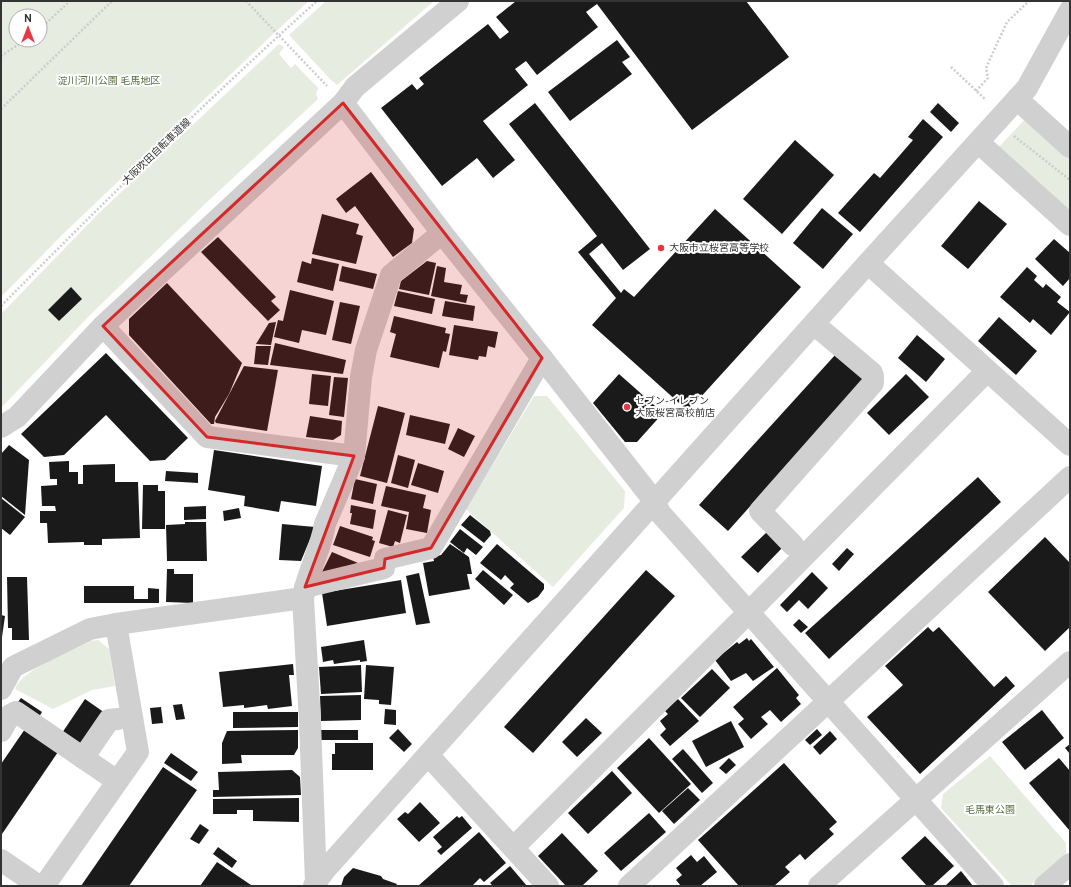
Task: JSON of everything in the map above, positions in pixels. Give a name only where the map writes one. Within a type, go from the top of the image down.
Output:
[{"type":"street","points":[[1,427],[17,417],[103,326],[343,103],[355,87],[458,1]]},
{"type":"street","points":[[315,884],[428,755],[868,263],[1028,88],[1070,10]]},
{"type":"street","points":[[1017,99],[1070,147]]},
{"type":"street","points":[[343,103],[442,233],[655,502],[660,513],[994,886]]},
{"type":"street","points":[[978,142],[1070,225]]},
{"type":"street","points":[[315,884],[304,592],[324,534],[325,524],[354,456],[361,377],[366,350],[391,275],[442,233]]},
{"type":"street","points":[[868,263],[1070,445]]},
{"type":"street","points":[[793,545],[760,511],[874,381],[872,373],[814,324]]},
{"type":"street","points":[[103,326],[207,437],[354,456]]},
{"type":"street","points":[[1,689],[7,665],[90,629],[304,592],[384,568],[385,559],[431,548],[542,358]]},
{"type":"street","points":[[514,847],[987,371]]},
{"type":"street","points":[[629,886],[1070,477]]},
{"type":"street","points":[[44,886],[138,752],[116,624]]},
{"type":"street","points":[[818,886],[1070,662]]},
{"type":"street","points":[[5,719],[16,712],[117,781]]},
{"type":"street","points":[[83,758],[109,720],[118,719]]},
{"type":"street","points":[[428,755],[514,847],[548,886]]},
{"type":"street","points":[[1,860],[39,886]]},
{"type":"street","points":[[1046,886],[1070,864]]},
{"type":"path","points":[[48,22],[70,1]]},
{"type":"path","points":[[1,110],[112,1]]},
{"type":"path","points":[[246,1],[343,103]]},
{"type":"path","name":"大阪吹田自転車道線","points":[[1,306],[103,203],[317,1]]},
{"type":"path","points":[[976,91],[988,78],[986,68],[1007,22],[1029,1]]},
{"type":"path","points":[[1,56],[13,48]]},
{"type":"path","points":[[951,67],[990,104]]},
{"type":"path","points":[[1009,132],[1070,180]]},
{"type":"highlighted area","points":[[343,103],[542,358],[431,548],[385,559],[384,568],[305,587],[354,456],[207,437],[103,326]]},
{"type":"green space","name":"淀川河川公園 毛馬地区","points":[[1,1],[309,1],[272,35],[65,232],[1,297]]},
{"type":"green space","points":[[326,1],[434,1],[337,85],[289,35]]},
{"type":"green space","points":[[279,44],[284,47],[279,54],[291,68],[295,64],[318,88],[316,94],[318,99],[207,202],[91,314],[1,408],[1,314],[98,214]]},
{"type":"green space","points":[[1027,117],[1070,156],[1070,217],[996,150]]},
{"type":"green space","points":[[534,396],[547,396],[625,491],[624,508],[553,587],[466,509]]},
{"type":"green space","points":[[98,640],[109,649],[115,686],[92,690],[53,709],[15,689],[19,682],[27,674],[48,661],[91,641]]},
{"type":"green space","name":"毛馬東公園","points":[[990,756],[1066,843],[1066,853],[1030,886],[1012,886],[941,808],[943,794]]},
{"type":"building","points":[[516,1],[746,1],[789,57],[692,130],[597,4],[586,12],[598,27],[537,75],[526,61],[515,69],[528,85],[483,121],[515,160],[493,178],[477,158],[442,186],[381,108],[412,84],[417,90],[424,84],[419,78],[488,24],[500,39],[509,32],[496,17]]},
{"type":"building","points":[[617,40],[630,57],[622,62],[632,74],[570,121],[548,92]]},
{"type":"building","points":[[535,103],[650,249],[623,270],[602,243],[589,254],[621,293],[624,289],[634,297],[715,209],[801,287],[688,411],[592,325],[616,298],[578,252],[597,236],[509,124]]},
{"type":"building","points":[[938,103],[959,123],[951,132],[930,112]]},
{"type":"building","points":[[923,119],[943,137],[860,232],[838,213],[874,173],[880,178],[913,140],[908,137]]},
{"type":"building","points":[[795,140],[834,175],[782,234],[743,199]]},
{"type":"building","points":[[371,172],[414,229],[412,243],[393,257],[355,206],[346,213],[336,199]]},
{"type":"building","points":[[979,201],[1007,224],[968,269],[941,246]]},
{"type":"building","points":[[822,208],[853,234],[823,269],[793,243]]},
{"type":"building","points":[[322,214],[359,224],[356,234],[363,236],[356,264],[312,254]]},
{"type":"building","points":[[218,237],[276,297],[271,301],[280,310],[268,321],[201,252]]},
{"type":"building","points":[[1054,239],[1070,253],[1070,278],[1063,286],[1035,259]]},
{"type":"building","points":[[312,258],[339,264],[333,291],[297,282],[302,261],[311,264]]},
{"type":"building","points":[[427,261],[436,263],[429,295],[399,289],[401,281]]},
{"type":"building","points":[[342,266],[377,274],[373,289],[339,281]]},
{"type":"building","points":[[437,266],[446,268],[444,282],[462,285],[460,294],[468,295],[466,303],[431,296]]},
{"type":"building","points":[[1027,267],[1037,276],[1034,280],[1043,288],[1046,284],[1061,297],[1057,302],[1070,312],[1051,335],[1033,319],[1030,323],[1000,297]]},
{"type":"building","points":[[167,283],[242,363],[229,394],[215,417],[214,424],[211,424],[129,335],[129,319]]},
{"type":"building","points":[[71,287],[82,299],[59,321],[48,310]]},
{"type":"building","points":[[290,290],[334,301],[326,335],[302,330],[299,343],[274,337],[278,320],[283,321]]},
{"type":"building","points":[[398,291],[435,299],[432,314],[394,306]]},
{"type":"building","points":[[445,301],[475,306],[473,321],[442,316]]},
{"type":"building","points":[[340,302],[360,306],[351,344],[332,340]]},
{"type":"building","points":[[394,316],[446,328],[445,333],[450,334],[446,352],[443,351],[439,368],[390,357],[396,334],[390,332]]},
{"type":"building","points":[[999,317],[1037,351],[1016,375],[978,341]]},
{"type":"building","points":[[276,322],[271,345],[256,344],[269,323]]},
{"type":"building","points":[[454,325],[498,332],[495,348],[488,346],[486,357],[479,356],[478,360],[449,355]]},
{"type":"building","points":[[917,335],[945,359],[926,382],[898,358]]},
{"type":"building","points":[[275,343],[346,360],[343,374],[270,365]]},
{"type":"building","points":[[256,346],[271,346],[268,365],[254,364]]},
{"type":"building","points":[[106,353],[188,438],[165,460],[150,461],[106,415],[64,455],[44,457],[21,434]]},
{"type":"building","points":[[836,354],[865,378],[728,531],[699,505]]},
{"type":"building","points":[[244,366],[278,370],[267,431],[216,423],[215,421]]},
{"type":"building","points":[[312,374],[331,376],[328,406],[309,404]]},
{"type":"building","points":[[619,374],[663,413],[637,442],[625,442],[593,403]]},
{"type":"building","points":[[906,374],[929,397],[889,435],[867,413]]},
{"type":"building","points":[[334,377],[348,378],[344,417],[329,415]]},
{"type":"building","points":[[378,406],[405,413],[387,483],[360,476]]},
{"type":"building","points":[[410,415],[450,424],[445,444],[406,435]]},
{"type":"building","points":[[310,416],[342,421],[341,435],[333,440],[306,437]]},
{"type":"building","points":[[458,428],[475,436],[464,457],[448,449]]},
{"type":"building","points":[[9,445],[29,460],[25,515],[1,496],[1,454]]},
{"type":"building","points":[[214,450],[322,466],[316,506],[281,501],[279,512],[244,506],[245,496],[208,490]]},
{"type":"building","points":[[398,455],[415,460],[408,488],[391,483]]},
{"type":"building","points":[[69,461],[69,472],[78,472],[78,484],[83,484],[83,465],[115,464],[115,482],[138,482],[140,538],[102,539],[102,545],[84,545],[84,542],[48,543],[47,523],[40,523],[40,511],[56,511],[55,506],[42,506],[41,486],[57,485],[57,479],[50,479],[49,462]]},
{"type":"building","points":[[418,463],[444,471],[438,493],[411,485]]},
{"type":"building","points":[[166,471],[198,473],[198,483],[165,481]]},
{"type":"building","points":[[978,477],[1001,502],[829,659],[805,633]]},
{"type":"building","points":[[355,479],[377,484],[373,504],[351,499]]},
{"type":"building","points":[[143,485],[158,485],[158,491],[165,491],[165,529],[142,529]]},
{"type":"building","points":[[386,486],[426,495],[423,508],[431,510],[427,533],[406,529],[409,512],[381,506]]},
{"type":"building","points":[[1,498],[25,517],[10,535],[1,528]]},
{"type":"building","points":[[351,505],[376,510],[373,529],[350,524],[352,513],[350,513]]},
{"type":"building","points":[[206,506],[206,519],[184,520],[184,507]]},
{"type":"building","points":[[239,508],[241,518],[224,521],[223,511]]},
{"type":"building","points":[[388,510],[407,515],[400,543],[395,541],[393,547],[379,543]]},
{"type":"building","points":[[470,515],[490,531],[491,535],[484,543],[461,525]]},
{"type":"building","points":[[185,522],[206,522],[207,561],[167,561],[166,525],[185,524]]},
{"type":"building","points":[[282,524],[315,527],[301,561],[279,560]]},
{"type":"building","points":[[340,526],[373,537],[372,540],[375,541],[370,557],[333,545]]},
{"type":"building","points":[[460,529],[483,547],[476,555],[467,548],[464,553],[450,542]]},
{"type":"building","points":[[768,531],[784,546],[758,573],[741,557]]},
{"type":"building","points":[[1045,537],[1070,563],[1070,627],[1045,651],[988,592]]},
{"type":"building","points":[[450,544],[469,557],[472,574],[467,574],[470,589],[429,596],[423,563],[434,561],[433,557],[441,555]]},
{"type":"building","points":[[497,544],[544,584],[544,589],[538,597],[528,603],[510,588],[514,584],[505,575],[501,580],[480,563]]},
{"type":"building","points":[[847,548],[854,554],[839,571],[832,564]]},
{"type":"building","points":[[332,552],[358,563],[321,574]]},
{"type":"building","points":[[167,569],[174,569],[174,574],[193,574],[193,603],[166,602]]},
{"type":"building","points":[[483,570],[513,595],[504,605],[475,579]]},
{"type":"building","points":[[646,570],[675,596],[533,753],[504,727]]},
{"type":"building","points":[[812,572],[828,588],[808,609],[799,600],[787,612],[780,605]]},
{"type":"building","points":[[419,573],[430,623],[416,625],[406,576]]},
{"type":"building","points":[[7,577],[27,577],[29,640],[12,640],[12,628],[8,628]]},
{"type":"building","points":[[401,580],[406,613],[327,626],[322,593]]},
{"type":"building","points":[[84,586],[134,586],[134,599],[148,599],[148,588],[159,589],[159,603],[84,603]]},
{"type":"building","points":[[1,615],[5,616],[2,637],[1,637]]},
{"type":"building","points":[[799,619],[808,627],[801,633],[793,625]]},
{"type":"building","points":[[928,627],[933,632],[939,627],[994,687],[1006,676],[1015,686],[920,774],[867,717],[903,685],[885,666]]},
{"type":"building","points":[[747,638],[749,641],[751,639],[774,667],[753,681],[746,673],[731,681],[715,660],[737,642],[739,644]]},
{"type":"building","points":[[364,640],[367,661],[360,662],[360,660],[334,664],[333,660],[323,662],[321,647]]},
{"type":"building","points":[[293,664],[294,675],[289,675],[292,706],[268,709],[267,705],[244,708],[244,705],[223,707],[219,672]]},
{"type":"building","points":[[361,665],[362,692],[321,694],[319,667]]},
{"type":"building","points":[[366,665],[394,667],[391,705],[379,704],[379,700],[364,699]]},
{"type":"building","points":[[777,668],[799,695],[796,698],[801,704],[781,722],[770,710],[761,717],[768,724],[751,739],[738,724],[744,719],[733,707]]},
{"type":"building","points":[[712,669],[730,688],[700,717],[681,698]]},
{"type":"building","points":[[361,695],[361,720],[321,721],[320,696]]},
{"type":"building","points":[[21,698],[42,712],[37,720],[15,706]]},
{"type":"building","points":[[85,699],[105,713],[82,747],[62,733]]},
{"type":"building","points":[[678,699],[699,721],[670,746],[660,735],[666,729],[660,721],[668,714],[665,711]]},
{"type":"building","points":[[182,704],[185,719],[176,720],[173,705]]},
{"type":"building","points":[[161,707],[163,723],[152,724],[150,708]]},
{"type":"building","points":[[385,709],[396,710],[396,725],[384,724]]},
{"type":"building","points":[[1042,710],[1064,738],[1025,770],[1002,742]]},
{"type":"building","points":[[233,712],[298,712],[298,727],[233,728]]},
{"type":"building","points":[[586,718],[602,733],[577,757],[562,742]]},
{"type":"building","points":[[731,721],[744,747],[706,767],[692,741]]},
{"type":"building","points":[[25,729],[58,752],[2,834],[1,764]]},
{"type":"building","points":[[398,729],[412,744],[404,752],[389,738]]},
{"type":"building","points":[[817,729],[822,735],[810,745],[805,740]]},
{"type":"building","points":[[298,730],[298,748],[294,755],[241,755],[242,763],[222,764],[222,743],[227,731]]},
{"type":"building","points":[[321,730],[358,730],[358,740],[321,740]]},
{"type":"building","points":[[830,731],[837,739],[820,755],[813,747]]},
{"type":"building","points":[[649,738],[691,784],[659,813],[617,768]]},
{"type":"building","points":[[335,743],[373,743],[373,770],[332,770],[332,754],[335,754]]},
{"type":"building","points":[[1070,744],[1070,754],[1065,748]]},
{"type":"building","points":[[683,749],[713,783],[702,793],[672,759]]},
{"type":"building","points":[[171,753],[198,772],[191,781],[164,763]]},
{"type":"building","points":[[729,758],[736,765],[726,774],[719,768]]},
{"type":"building","points":[[1059,758],[1070,771],[1070,831],[1029,783]]},
{"type":"building","points":[[784,763],[837,822],[829,829],[834,834],[805,860],[800,854],[785,867],[790,872],[774,886],[739,886],[698,840]]},
{"type":"building","points":[[163,767],[197,790],[129,886],[81,886]]},
{"type":"building","points":[[292,770],[300,777],[301,795],[213,797],[213,790],[219,790],[218,772]]},
{"type":"building","points":[[612,771],[632,793],[588,834],[568,813]]},
{"type":"building","points":[[688,788],[700,800],[674,824],[662,811]]},
{"type":"building","points":[[299,798],[299,822],[253,821],[253,810],[237,810],[237,814],[213,814],[213,799]]},
{"type":"building","points":[[420,802],[440,823],[419,842],[397,819],[405,812],[408,814]]},
{"type":"building","points":[[649,813],[666,832],[621,871],[604,853]]},
{"type":"building","points":[[457,816],[459,818],[462,816],[472,828],[441,855],[437,851],[442,847],[433,837]]},
{"type":"building","points":[[200,824],[209,830],[199,844],[190,839]]},
{"type":"building","points":[[479,832],[506,863],[484,882],[480,878],[472,886],[418,886]]},
{"type":"building","points":[[562,833],[598,871],[582,886],[566,886],[538,856]]},
{"type":"building","points":[[925,836],[954,866],[932,886],[927,886],[901,858]]},
{"type":"building","points":[[218,847],[237,861],[232,868],[213,854]]},
{"type":"building","points":[[691,855],[697,862],[704,856],[717,872],[700,886],[681,886],[676,880],[682,875],[676,868]]},
{"type":"building","points":[[217,862],[251,885],[200,886]]},
{"type":"building","points":[[510,866],[527,886],[493,886],[490,883]]},
{"type":"building","points":[[353,868],[381,876],[383,879],[397,884],[396,886],[341,886],[344,877]]},
{"type":"building","points":[[961,871],[973,886],[945,886]]},
{"type":"place","name":"大阪市立桜宮高等学校","points":[[661,248]]},
{"type":"place","name":"セブン-イレブン 大阪桜宮高校前店","points":[[627,407]]}]
